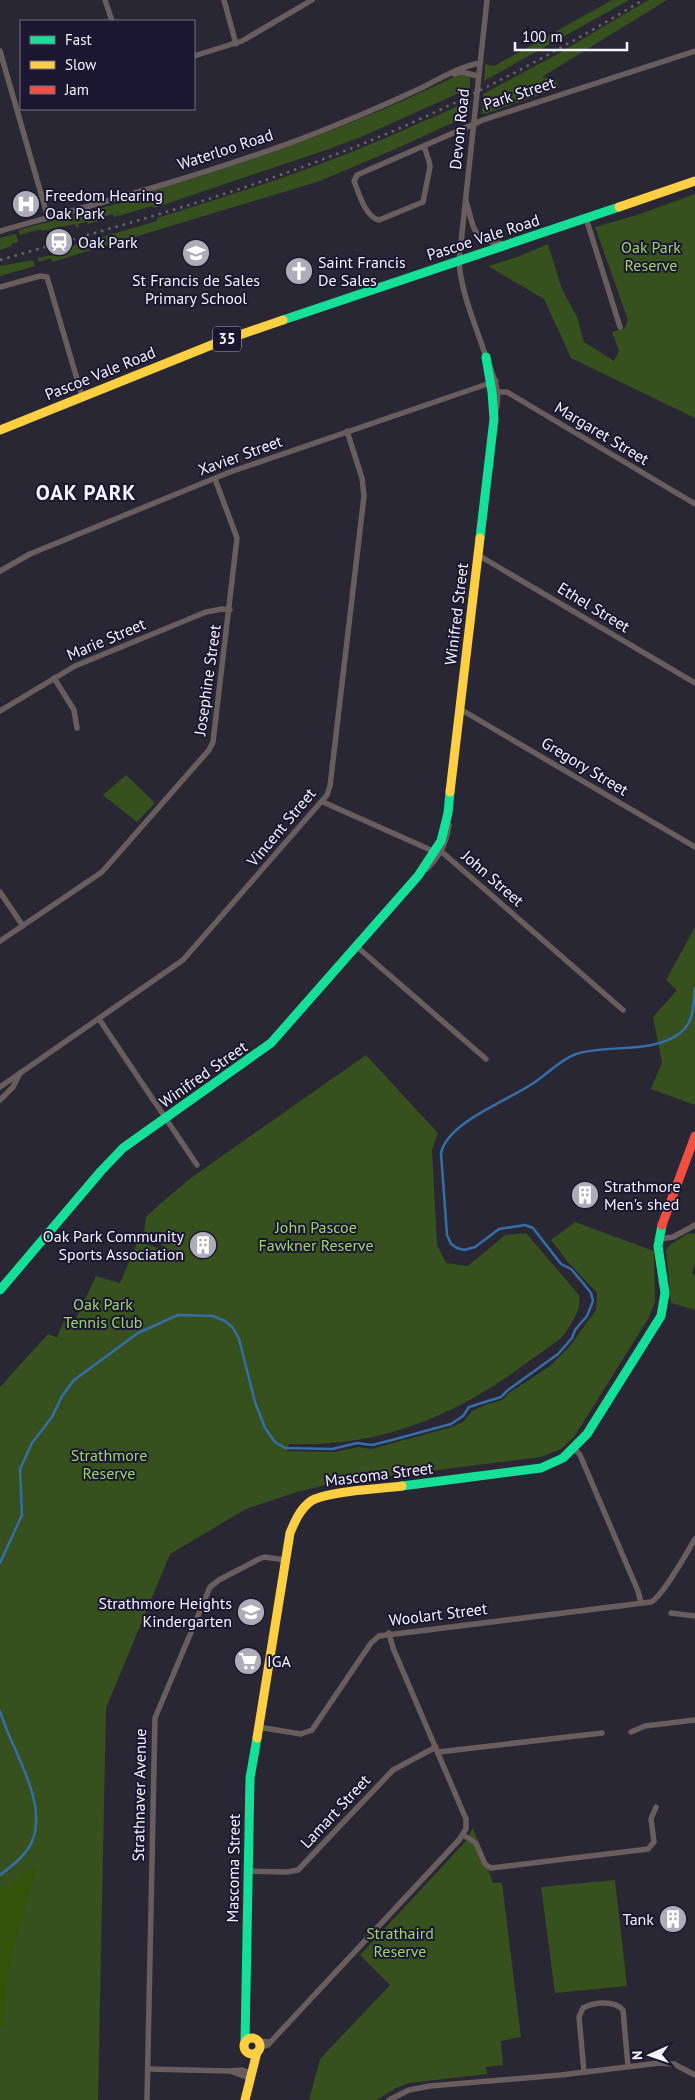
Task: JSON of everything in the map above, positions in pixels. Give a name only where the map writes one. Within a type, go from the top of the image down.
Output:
[{"type":"main road","name":"Pascoe Vale Road","points":[[0,430],[220,342],[695,181]]},
{"type":"main road","name":"Winifred Street","points":[[0,1290],[114,1156],[263,1050],[438,851],[448,813],[494,419],[495,392],[486,357]]},
{"type":"main road","name":"Mascoma Street","points":[[246,2097],[247,2074],[254,2046],[246,2025],[250,1778],[286,1560],[295,1519],[302,1509],[317,1497],[544,1467],[559,1461],[575,1449],[587,1434],[661,1316],[665,1293],[659,1239],[695,1136]]},
{"type":"street","points":[[105,0],[112,20]]},
{"type":"street","points":[[224,0],[236,44]]},
{"type":"street","points":[[195,56],[236,44],[312,0]]},
{"type":"street","name":"Devon Road","points":[[459,261],[487,0]]},
{"type":"street","points":[[0,51],[19,107],[48,218]]},
{"type":"street","name":"Park Street","points":[[424,146],[430,160],[425,198],[420,204],[377,220],[365,206],[357,188],[354,181],[357,175],[474,123],[695,51]]},
{"type":"street","name":"Waterloo Road","points":[[0,231],[216,168],[299,140],[452,74],[461,68],[480,63]]},
{"type":"street","name":"Waterloo Road","points":[[452,74],[461,72],[478,76]]},
{"type":"street","points":[[465,199],[478,236],[485,242],[509,244]]},
{"type":"street","points":[[586,218],[620,327]]},
{"type":"street","name":"Winifred Street","points":[[459,261],[460,281],[486,357]]},
{"type":"street","points":[[0,287],[42,275],[48,278],[82,396]]},
{"type":"street","name":"Xavier Street","points":[[0,571],[30,554],[215,479],[493,381]]},
{"type":"street","name":"Margaret Street","points":[[495,392],[507,392],[695,504]]},
{"type":"street","name":"Vincent Street","points":[[0,1100],[4,1091],[1,1086],[183,960],[323,802],[330,786],[364,496],[362,478],[347,431]]},
{"type":"street","name":"Josephine Street","points":[[0,941],[102,872],[209,750],[216,733],[237,538],[215,479]]},
{"type":"street","name":"Ethel Street","points":[[478,555],[695,683]]},
{"type":"street","name":"Marie Street","points":[[0,711],[54,678],[94,658],[206,612],[222,609],[230,610]]},
{"type":"street","points":[[54,678],[74,710],[78,728]]},
{"type":"street","name":"Gregory Street","points":[[460,709],[695,847]]},
{"type":"street","name":"John Street","points":[[323,802],[438,851],[623,1010]]},
{"type":"street","points":[[0,892],[23,926]]},
{"type":"street","points":[[356,946],[486,1059]]},
{"type":"street","points":[[96,1020],[197,1165]]},
{"type":"street","name":"Vincent Street","points":[[0,1100],[14,1087],[20,1073]]},
{"type":"street","points":[[659,1239],[673,1237],[695,1225]]},
{"type":"street","points":[[575,1449],[580,1455],[634,1582],[641,1603],[651,1602],[658,1596],[695,1539]]},
{"type":"street","name":"Strathnaver Avenue","points":[[147,2100],[155,1718],[210,1587],[219,1580],[260,1559],[286,1560]]},
{"type":"street","name":"Woolart Street","points":[[258,1727],[302,1734],[312,1730],[371,1643],[379,1636],[389,1633],[641,1603]]},
{"type":"street","points":[[671,1613],[695,1616]]},
{"type":"street","points":[[254,2046],[270,2042],[463,1835],[466,1823],[463,1811],[393,1648],[389,1633]]},
{"type":"street","points":[[631,1732],[645,1726],[695,1720]]},
{"type":"street","name":"Lamart Street","points":[[248,1872],[287,1872],[298,1870],[393,1770],[437,1750],[602,1733]]},
{"type":"street","points":[[463,1835],[476,1843],[485,1864],[491,1868],[650,1848],[654,1842],[652,1816],[656,1807]]},
{"type":"street","points":[[584,2072],[580,2017],[584,2008],[590,2005],[611,2003],[623,2010],[628,2066]]},
{"type":"street","points":[[389,2100],[409,2090],[430,2086],[584,2072],[628,2066],[669,2063],[695,2075]]},
{"type":"street","points":[[148,2069],[230,2071],[247,2074]]},
{"type":"green space","points":[[612,0],[629,0],[484,81],[485,64],[494,66]]},
{"type":"green space","points":[[648,0],[667,0],[542,77],[556,80],[559,88],[485,114],[482,113],[483,94],[554,56]]},
{"type":"green space","points":[[458,75],[470,78],[470,88],[361,137],[326,150],[154,208],[152,206],[114,217],[113,214],[103,217],[103,220],[88,224],[87,222],[78,224],[79,227],[77,228],[75,224],[42,231],[41,229],[20,235],[18,230],[146,196],[149,192],[267,154],[344,125]]},
{"type":"green space","points":[[470,99],[467,116],[320,181],[52,262],[51,258],[39,262],[37,258],[59,254],[58,250],[157,221],[157,218],[315,166],[447,111]]},
{"type":"green space","name":"Oak Park Reserve","points":[[695,194],[695,418],[571,358],[544,299],[488,266],[520,256],[548,244],[562,289],[577,317],[584,342],[614,361],[619,351],[612,332],[625,328],[628,320],[595,227],[637,215]]},
{"type":"green space","points":[[16,234],[18,242],[0,250],[0,238]]},
{"type":"green space","points":[[33,260],[35,266],[0,276],[0,266]]},
{"type":"green space","points":[[126,775],[155,803],[137,822],[103,795]]},
{"type":"green space","points":[[695,927],[695,1105],[651,1089],[662,1062],[653,1017],[677,990],[666,980]]},
{"type":"green space","points":[[366,1055],[438,1133],[432,1150],[437,1245],[446,1263],[468,1266],[505,1235],[526,1233],[579,1295],[579,1307],[565,1334],[560,1339],[505,1379],[448,1411],[418,1424],[387,1433],[356,1440],[323,1444],[289,1444],[287,1451],[334,1452],[359,1447],[371,1449],[452,1427],[463,1422],[472,1411],[502,1400],[509,1393],[550,1366],[569,1347],[596,1310],[597,1293],[568,1262],[551,1240],[575,1222],[654,1251],[655,1302],[648,1319],[574,1437],[561,1449],[541,1457],[334,1483],[297,1492],[246,1509],[170,1554],[106,1708],[98,2100],[0,2100],[0,1387],[48,1334],[63,1340],[57,1337],[64,1321],[73,1325],[96,1276],[120,1283],[138,1241],[174,1254],[144,1232],[146,1217],[161,1203],[192,1177]]},
{"type":"green space","points":[[689,1233],[695,1234],[695,1264],[692,1273],[695,1276],[695,1310],[671,1303],[666,1250],[671,1244]]},
{"type":"green space","name":"Strathaird Reserve","points":[[473,1828],[493,1883],[502,1883],[521,2037],[501,2041],[503,2065],[486,2067],[487,2074],[409,2083],[396,2088],[377,2100],[309,2100],[320,2059],[390,1985],[360,1955],[465,1842]]},
{"type":"green space","points":[[37,1866],[12,1952],[7,1977],[4,2028],[0,2025],[0,1891]]},
{"type":"green space","points":[[615,1880],[627,1986],[555,1993],[541,1887]]},
{"type":"waterway","points":[[0,1563],[22,1515],[20,1469],[32,1443],[52,1417],[62,1396],[74,1380],[138,1333],[178,1315],[213,1316],[225,1321],[233,1328],[239,1339],[255,1402],[265,1428],[275,1442],[285,1448],[332,1449],[357,1443],[372,1445],[451,1424],[463,1416],[469,1407],[501,1397],[558,1354],[587,1316],[593,1301],[591,1293],[571,1269],[561,1264],[533,1228],[525,1225],[499,1229],[475,1247],[464,1250],[451,1244],[447,1235],[441,1153],[446,1142],[466,1122],[521,1091],[570,1057],[588,1051],[657,1044],[669,1040],[680,1033],[691,1018],[695,988]]},
{"type":"waterway","points":[[0,1711],[32,1791],[36,1824],[33,1839],[27,1850],[10,1868],[0,1875]]},
{"type":"railway","points":[[0,260],[202,201],[281,175],[363,144],[486,88],[643,0]]},
{"type":"traffic: fast","points":[[283,320],[619,207]]},
{"type":"traffic: fast","points":[[480,538],[494,419],[486,357]]},
{"type":"traffic: fast","points":[[0,1290],[101,1171],[123,1148],[271,1043],[418,876],[441,841],[448,813],[450,792]]},
{"type":"traffic: fast","points":[[402,1486],[541,1468],[563,1458],[587,1434],[661,1316],[665,1293],[658,1246],[662,1225]]},
{"type":"traffic: fast","points":[[245,2042],[250,1778],[257,1738]]},
{"type":"traffic: slow","points":[[619,207],[695,181]]},
{"type":"traffic: slow","points":[[0,430],[219,342],[283,320]]},
{"type":"traffic: slow","points":[[450,792],[480,538]]},
{"type":"traffic: slow","points":[[257,1738],[290,1533],[298,1515],[311,1501],[329,1495],[402,1486]]},
{"type":"traffic: slow","points":[[252,2038],[258,2040],[260,2046],[258,2052],[252,2054],[246,2052],[244,2046],[246,2040],[252,2038]]},
{"type":"traffic: slow","points":[[245,2100],[257,2052]]},
{"type":"traffic: jam","points":[[662,1225],[695,1136]]},
{"type":"place","name":"Freedom Hearing Oak Park","points":[[26,204]]},
{"type":"place","name":"Oak Park","points":[[59,242]]},
{"type":"place","name":"St Francis de Sales Primary School","points":[[196,253]]},
{"type":"place","name":"Saint Francis De Sales","points":[[299,271]]},
{"type":"place","name":"Strathmore Men's shed","points":[[585,1195]]},
{"type":"place","name":"Oak Park Community Sports Association","points":[[203,1245]]},
{"type":"place","name":"Strathmore Heights Kindergarten","points":[[251,1612]]},
{"type":"place","name":"IGA","points":[[248,1661]]},
{"type":"place","name":"Tank","points":[[673,1919]]},
{"type":"district","name":"OAK PARK","points":[[86,493]]},
{"type":"park label","name":"John Pascoe Fawkner Reserve","points":[[316,1236]]},
{"type":"park label","name":"Oak Park Tennis Club","points":[[103,1313]]},
{"type":"park label","name":"Strathmore Reserve","points":[[109,1464]]}]
